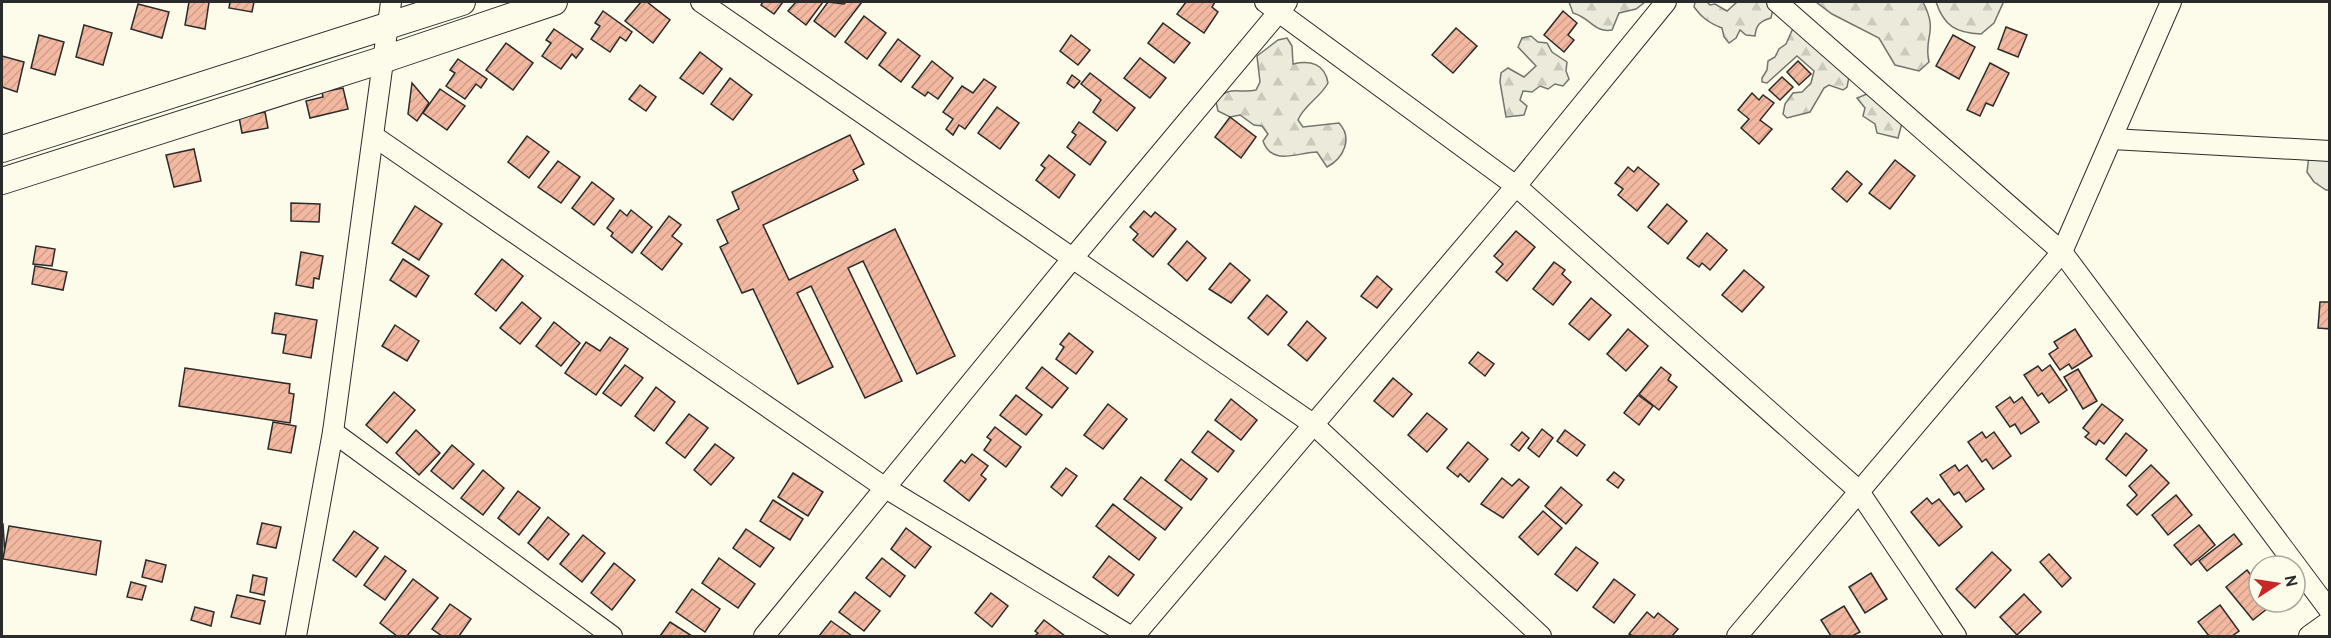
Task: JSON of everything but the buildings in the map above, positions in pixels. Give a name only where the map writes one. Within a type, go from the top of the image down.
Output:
[{"type":"street","points":[[2,149],[390,13],[462,2]]},
{"type":"street","points":[[2,181],[385,59],[554,2]]},
{"type":"street","points":[[701,2],[1312,424],[1541,636]]},
{"type":"street","points":[[375,137],[884,487],[1132,636],[1516,186],[1666,2]]},
{"type":"street","points":[[1777,2],[2062,252],[2330,611]]},
{"type":"street","points":[[1737,636],[1858,490],[2062,252],[2171,2]]},
{"type":"street","points":[[764,636],[1277,5],[1516,186],[1858,490],[1956,636]]},
{"type":"street","points":[[296,636],[333,432],[375,137],[390,13]]},
{"type":"street","points":[[2112,139],[2330,151]]},
{"type":"street","points":[[333,432],[612,636]]},
{"type":"street","points":[[2309,636],[2330,621]]},
{"type":"green space","points":[[1569,2],[1645,2],[1636,9],[1619,13],[1612,30],[1606,30],[1596,27],[1573,13]]},
{"type":"green space","points":[[1695,2],[1715,4],[1727,11],[1737,2],[1768,2],[1773,9],[1771,18],[1759,24],[1755,36],[1746,35],[1740,30],[1736,38],[1729,43],[1724,37],[1722,28],[1703,17],[1694,7]]},
{"type":"green space","points":[[1816,2],[1923,2],[1930,21],[1929,62],[1919,71],[1895,65],[1879,38],[1832,14]]},
{"type":"green space","points":[[1936,2],[2003,3],[1994,23],[1981,34],[1965,32],[1952,27],[1943,17]]},
{"type":"green space","points":[[1794,26],[1849,77],[1847,87],[1843,90],[1829,85],[1824,88],[1810,112],[1787,118],[1783,114],[1785,104],[1793,93],[1802,92],[1811,83],[1814,71],[1797,56],[1767,83],[1762,82],[1762,78],[1767,70],[1768,61],[1775,57],[1779,49],[1786,44]]},
{"type":"green space","points":[[1531,36],[1538,42],[1547,43],[1552,52],[1567,62],[1566,71],[1569,79],[1563,86],[1555,84],[1548,89],[1540,86],[1532,92],[1523,91],[1520,100],[1527,106],[1524,115],[1506,117],[1500,82],[1501,73],[1508,68],[1524,77],[1536,66],[1518,47],[1522,38]]},
{"type":"green space","points":[[1287,38],[1292,46],[1293,64],[1316,65],[1324,71],[1328,83],[1298,120],[1303,127],[1339,123],[1345,135],[1345,147],[1342,153],[1327,167],[1317,152],[1286,156],[1273,154],[1263,141],[1268,134],[1262,126],[1254,125],[1240,115],[1230,117],[1218,111],[1216,102],[1225,93],[1256,90],[1260,82],[1257,56],[1278,40]]},
{"type":"green space","points":[[1872,92],[1902,123],[1898,138],[1877,133],[1875,124],[1863,116],[1865,108],[1857,98]]},
{"type":"green space","points":[[2329,148],[2329,190],[2326,190],[2314,182],[2307,172],[2309,155]]}]
